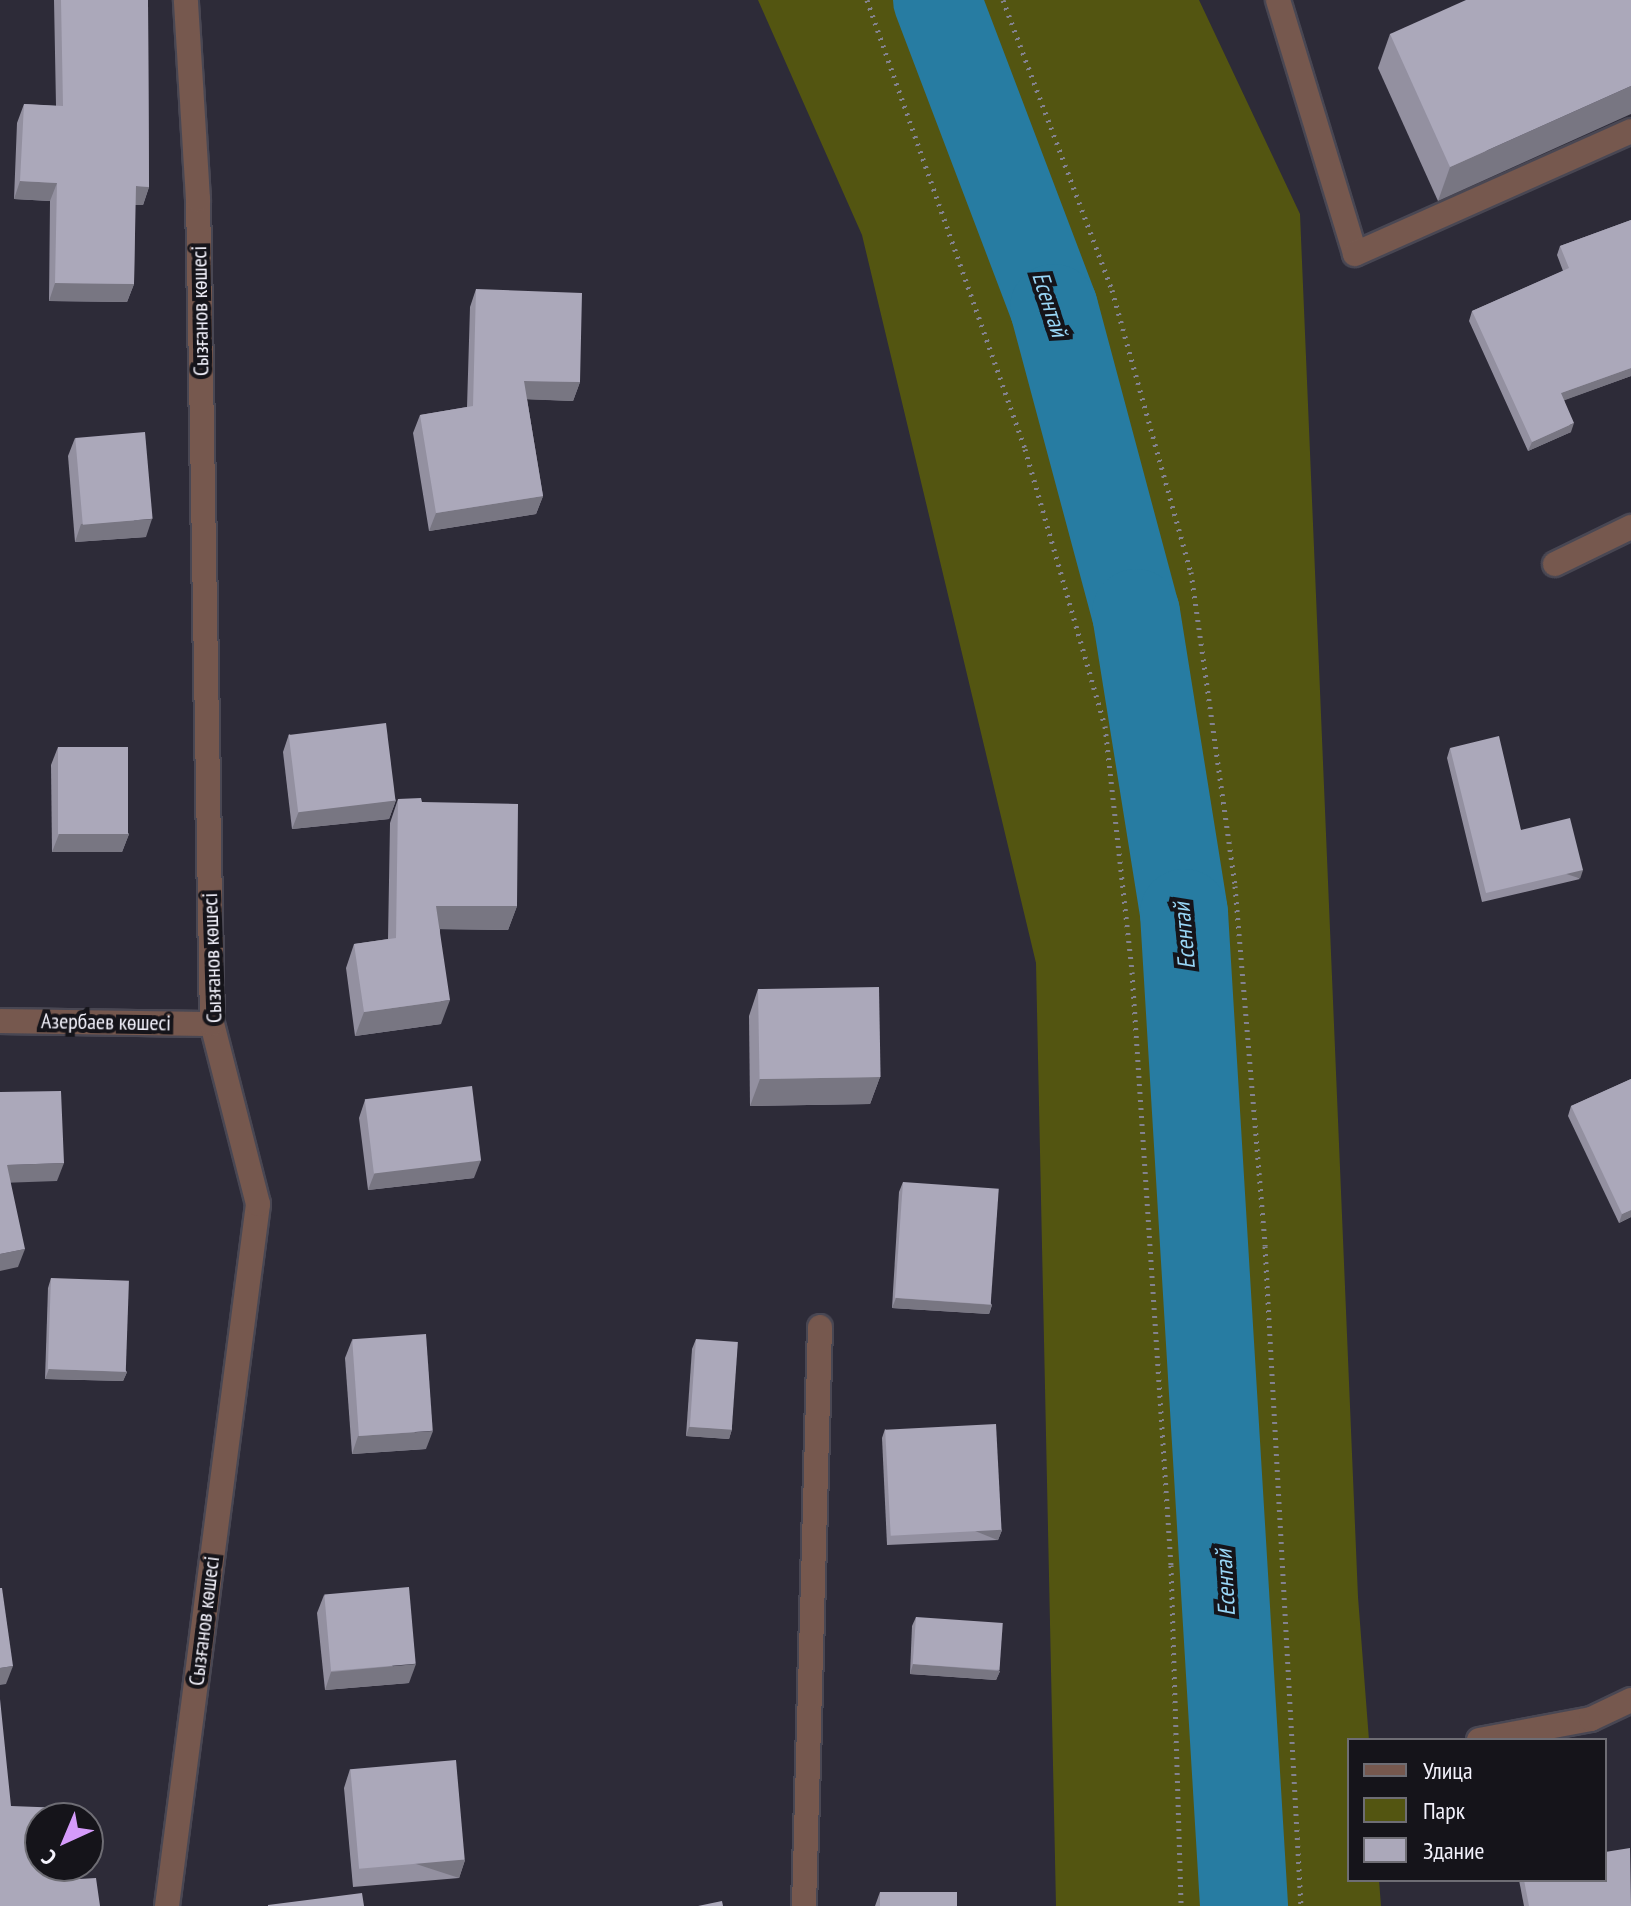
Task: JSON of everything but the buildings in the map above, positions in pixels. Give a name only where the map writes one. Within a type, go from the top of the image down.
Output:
[{"type":"street","name":"Сызғанов көшесі","points":[[167,1906],[258,1204],[212,1024],[198,199],[186,0]]},
{"type":"street","points":[[1278,0],[1355,254],[1631,131]]},
{"type":"street","points":[[1555,564],[1631,527]]},
{"type":"street","name":"Азербаев көшесі","points":[[0,1021],[212,1024]]},
{"type":"street","points":[[804,1906],[820,1327]]},
{"type":"street","points":[[1490,1738],[1591,1719],[1631,1700]]},
{"type":"path","points":[[867,0],[1025,449],[1105,726],[1132,972],[1163,1440],[1181,1906]]},
{"type":"path","points":[[1003,0],[1112,290],[1191,572],[1235,886],[1263,1230],[1301,1906]]},
{"type":"green space","points":[[758,0],[1199,0],[1300,214],[1358,1597],[1369,1738],[1347,1738],[1347,1882],[1379,1882],[1381,1906],[1056,1906],[1036,963],[862,235]]},
{"type":"waterway","name":"Есентай","points":[[937,0],[1054,308],[1136,613],[1184,913],[1244,1906]]}]
